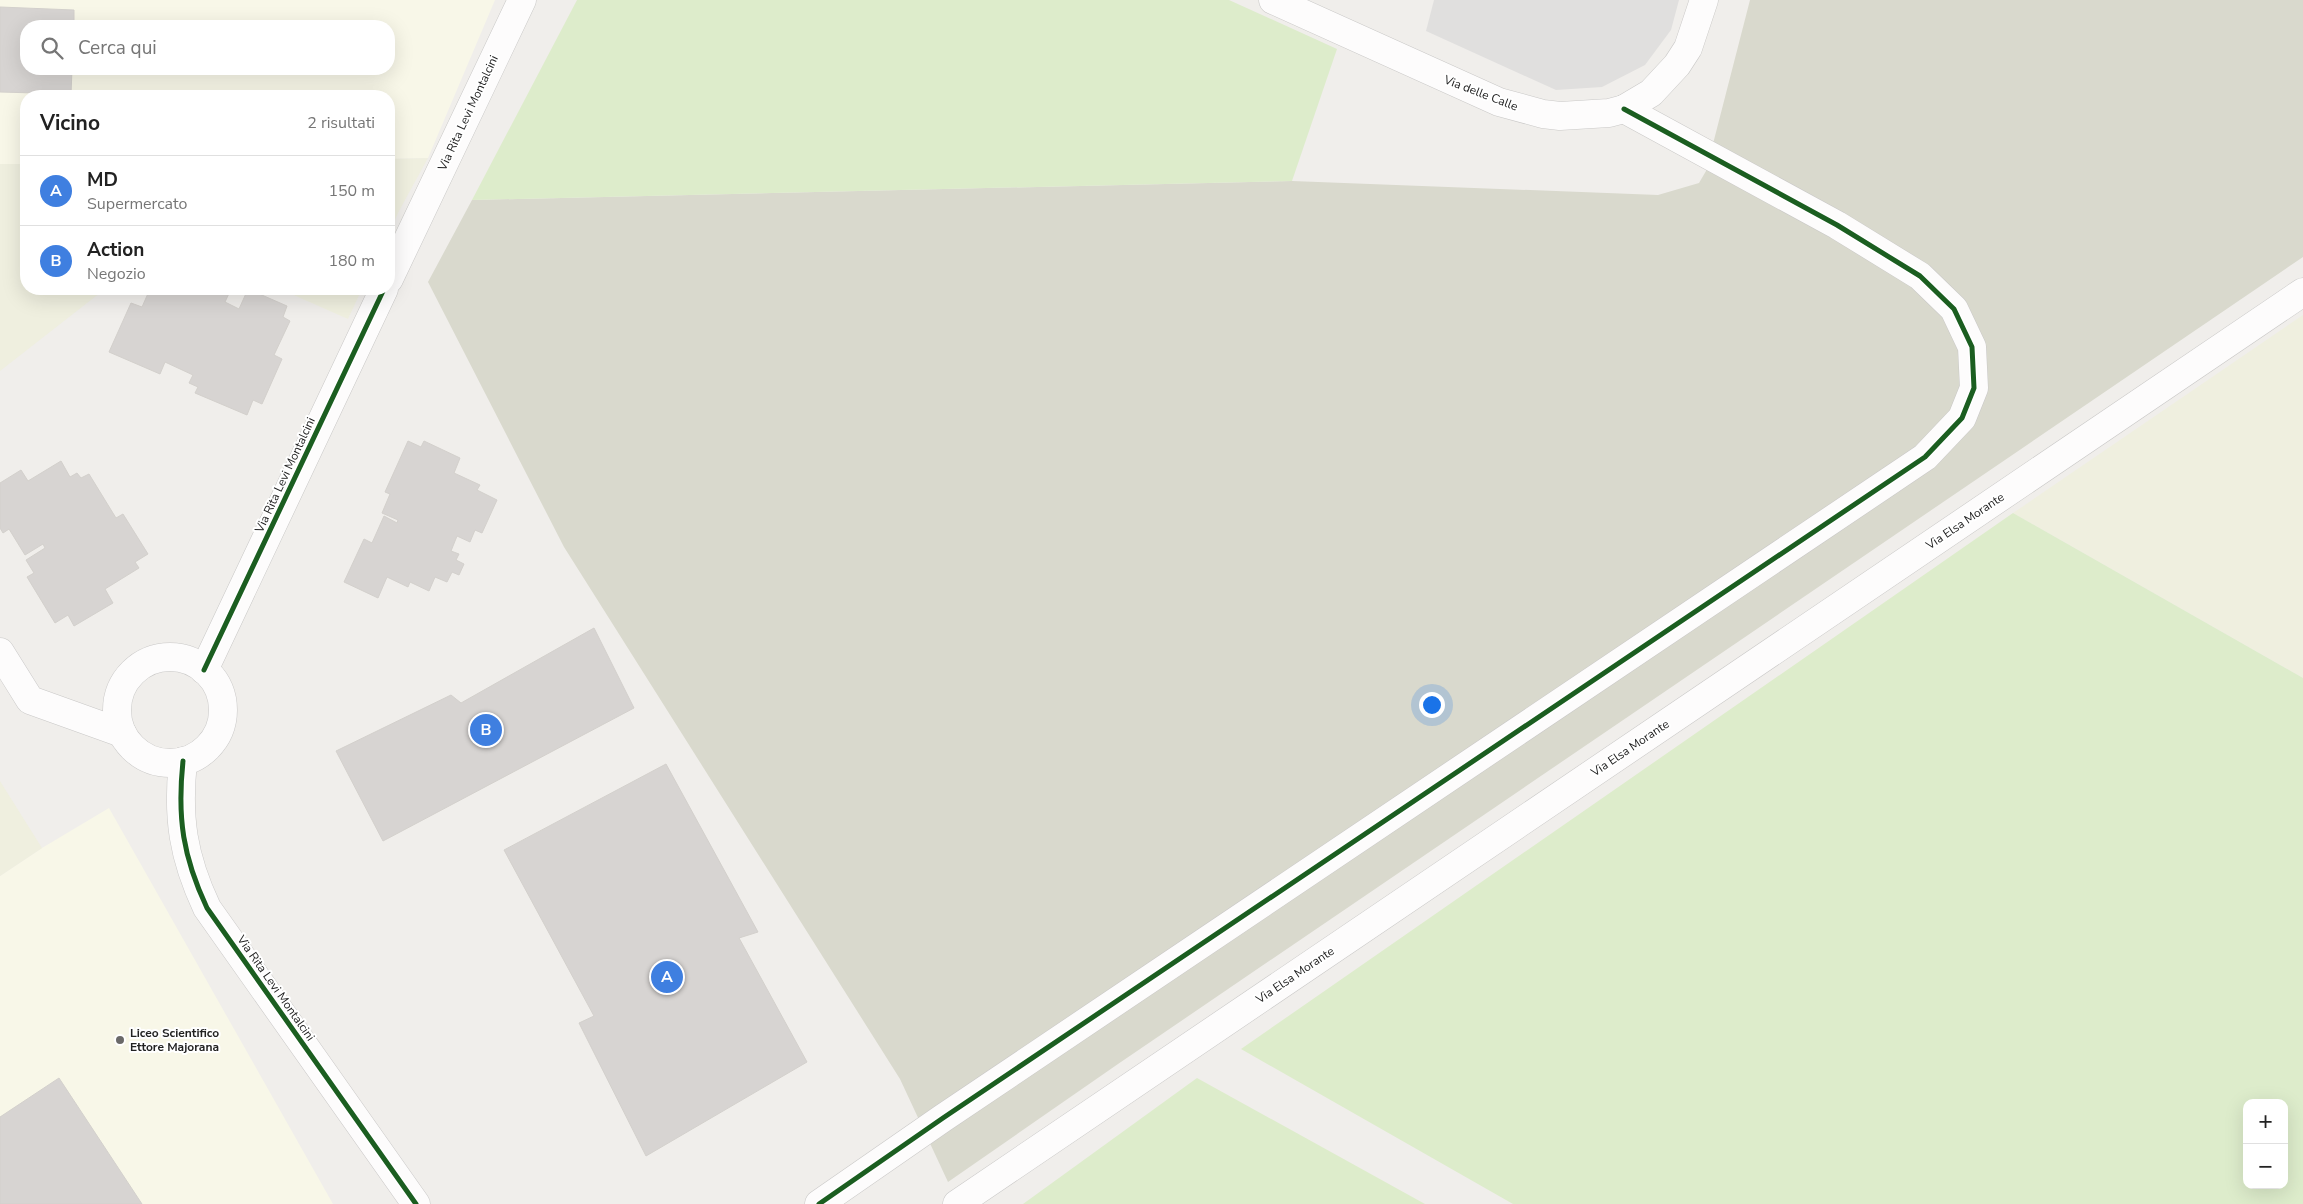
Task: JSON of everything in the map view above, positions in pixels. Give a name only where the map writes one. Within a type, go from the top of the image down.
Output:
[{"type":"street","name":"Via Rita Levi Montalcini","points":[[395,266],[522,0]]},
{"type":"street","name":"Via delle Calle","points":[[1273,0],[1499,102],[1542,114],[1560,116],[1609,113],[1624,109],[1651,93],[1677,65],[1694,34],[1704,0]]},
{"type":"street","points":[[819,1204],[943,1118],[1925,458],[1962,418],[1974,388],[1972,347],[1954,308],[1920,276],[1837,226],[1624,109]]},
{"type":"street","name":"Via Elsa Morante","points":[[957,1204],[2303,292]]},
{"type":"street","name":"Via Rita Levi Montalcini","points":[[204,670],[381,295]]},
{"type":"street","points":[[0,652],[30,700],[122,733]]},
{"type":"street","points":[[171,657],[188,660],[204,670],[215,682],[222,697],[221,722],[211,744],[198,755],[183,761],[165,763],[147,758],[132,748],[122,733],[117,716],[118,698],[125,681],[137,668],[153,660],[171,657]]},
{"type":"street","name":"Via Rita Levi Montalcini","points":[[183,761],[181,784],[182,832],[187,858],[207,908],[416,1204]]},
{"type":"shaded area","points":[[0,0],[495,0],[428,158],[395,159],[395,90],[20,90],[20,164],[0,164]]},
{"type":"shaded area","points":[[1434,0],[1679,0],[1671,30],[1645,65],[1602,87],[1556,90],[1426,31]]},
{"type":"shaded area","points":[[1750,0],[2303,0],[2303,257],[1118,1064],[948,1182],[900,1079],[564,547],[428,282],[472,200],[1292,181],[1658,195],[1699,183],[1706,171]]},
{"type":"shaded area","name":"Liceo Scientifico Ettore Majorana","points":[[109,808],[333,1204],[0,1204],[0,876],[42,848]]},
{"type":"green space","points":[[577,0],[1229,0],[1337,49],[1292,181],[472,200]]},
{"type":"green space","points":[[428,158],[395,219],[395,159]]},
{"type":"green space","points":[[0,164],[20,164],[20,295],[97,295],[0,371]]},
{"type":"green space","points":[[294,295],[359,295],[348,319]]},
{"type":"green space","points":[[2303,315],[2303,678],[2013,513]]},
{"type":"green space","points":[[2013,513],[2303,678],[2303,1204],[1513,1204],[1241,1049]]},
{"type":"green space","points":[[0,781],[42,848],[0,876]]},
{"type":"green space","points":[[1197,1078],[1425,1204],[1023,1204]]},
{"type":"building","points":[[0,7],[74,10],[74,20],[20,20],[20,75],[72,75],[71,90],[0,92]]},
{"type":"building","points":[[147,295],[228,295],[225,302],[239,309],[245,295],[262,295],[287,306],[283,317],[290,321],[274,355],[282,359],[262,404],[253,400],[247,415],[195,393],[198,387],[189,383],[193,375],[165,362],[160,374],[109,352],[131,303],[142,307]]},
{"type":"building","points":[[408,441],[421,447],[424,441],[460,458],[454,473],[480,485],[477,490],[497,500],[482,533],[475,530],[470,542],[457,536],[451,551],[459,554],[456,560],[464,564],[459,575],[452,572],[447,582],[435,577],[429,591],[410,582],[408,587],[387,577],[378,598],[344,582],[364,539],[372,543],[384,516],[397,523],[398,520],[382,513],[390,494],[385,492]]},
{"type":"building","points":[[61,461],[70,477],[77,473],[81,478],[89,474],[116,518],[123,514],[148,554],[135,562],[139,568],[105,589],[113,603],[74,626],[68,615],[55,623],[27,577],[34,573],[26,560],[45,548],[43,544],[25,555],[9,529],[3,533],[0,528],[0,483],[21,470],[28,481]]},
{"type":"building","points":[[594,628],[634,708],[383,841],[336,751],[451,695],[461,703]]},
{"type":"building","points":[[666,764],[758,932],[739,938],[807,1062],[646,1156],[579,1023],[594,1016],[504,850]]},
{"type":"building","points":[[59,1078],[142,1204],[0,1204],[0,1117]]},
{"type":"cycle path","points":[[819,1204],[943,1118],[1925,457],[1962,418],[1974,388],[1972,347],[1954,309],[1920,276],[1837,225],[1624,109]]},
{"type":"cycle path","points":[[204,670],[381,295]]},
{"type":"cycle path","points":[[183,761],[181,801],[184,837],[192,872],[207,908],[416,1204]]},
{"type":"place","name":"Action","points":[[486,730]]},
{"type":"place","name":"MD","points":[[667,977]]},
{"type":"place","name":"Liceo Scientifico Ettore Majorana","points":[[120,1040]]}]
